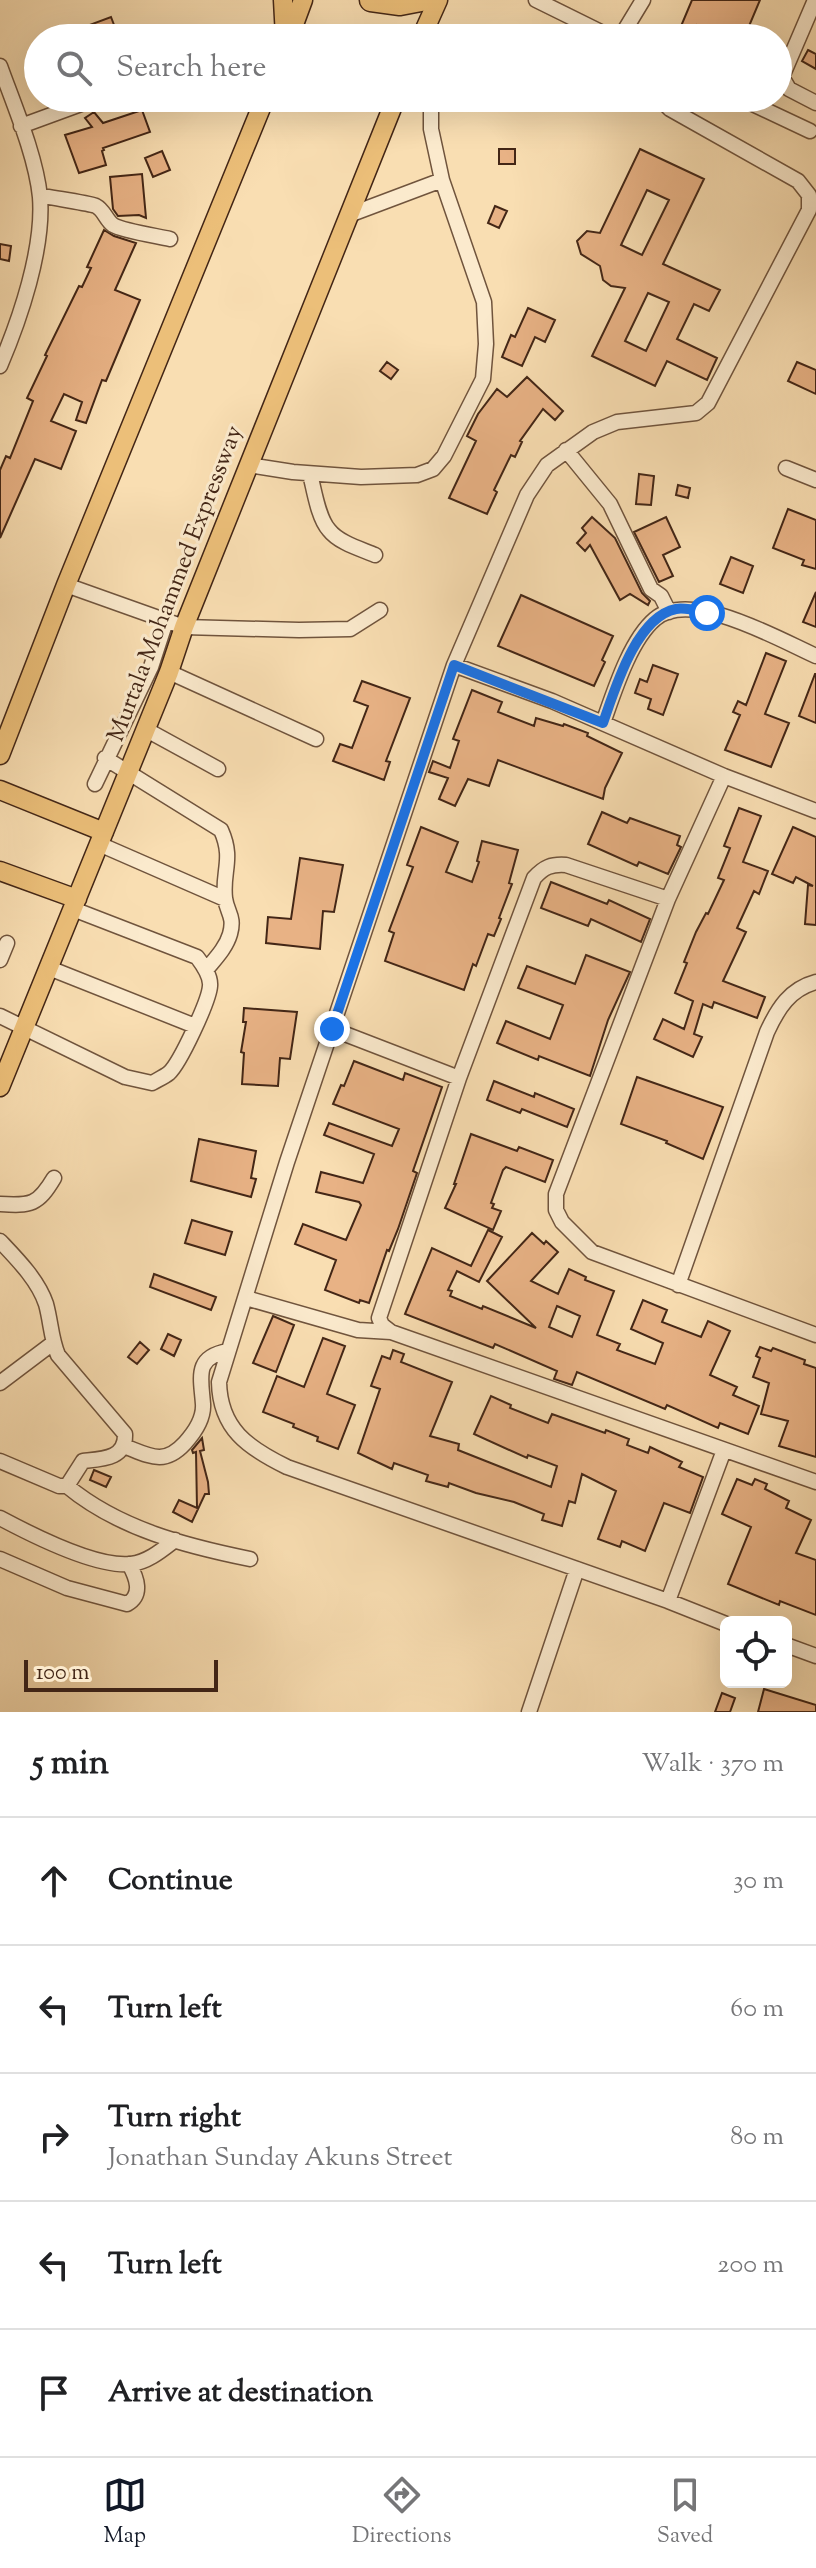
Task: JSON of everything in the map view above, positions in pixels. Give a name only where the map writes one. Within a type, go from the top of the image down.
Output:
[{"type":"highway","points":[[371,0],[400,4],[421,0]]},
{"type":"main road","points":[[283,0],[286,24]]},
{"type":"main road","points":[[293,24],[303,0]]},
{"type":"main road","points":[[427,24],[438,0]]},
{"type":"main road","points":[[0,755],[259,112]]},
{"type":"main road","name":"Murtala Mohammed Expressway","points":[[0,1087],[169,672],[184,627],[390,112]]},
{"type":"main road","points":[[0,790],[102,838]]},
{"type":"main road","points":[[0,871],[75,904]]},
{"type":"street","points":[[536,0],[585,24]]},
{"type":"street","points":[[628,24],[643,0]]},
{"type":"street","points":[[792,54],[815,0]]},
{"type":"street","points":[[0,66],[21,126],[40,196],[39,223],[27,288],[0,366]]},
{"type":"street","points":[[792,91],[816,103]]},
{"type":"street","points":[[21,126],[59,112]]},
{"type":"street","points":[[249,465],[310,474],[361,477],[417,475],[433,469],[444,456],[483,379],[486,344],[484,302],[442,180],[431,129],[431,112]]},
{"type":"street","points":[[675,112],[798,181],[809,195],[809,210],[708,403],[696,413],[617,422],[593,432],[547,465],[527,495],[454,665],[287,1162],[219,1382],[220,1403],[230,1425],[256,1452],[287,1467],[720,1622]]},
{"type":"street","points":[[770,112],[810,131]]},
{"type":"street","points":[[349,215],[442,180]]},
{"type":"street","points":[[40,196],[88,203],[99,207],[113,225],[170,239]]},
{"type":"street","points":[[566,450],[610,504],[651,589],[661,596],[669,612]]},
{"type":"street","points":[[786,468],[816,480]]},
{"type":"street","points":[[310,474],[317,504],[329,531],[375,555]]},
{"type":"street","points":[[66,585],[184,627],[350,629],[380,610]]},
{"type":"street","points":[[603,723],[638,641],[657,616],[678,608],[753,626],[816,656]]},
{"type":"street","points":[[95,784],[151,667],[166,621]]},
{"type":"street","points":[[454,665],[816,811]]},
{"type":"street","points":[[169,672],[316,739]]},
{"type":"street","points":[[145,729],[218,769]]},
{"type":"street","points":[[105,758],[221,830],[228,846],[225,899],[233,917],[230,935],[222,951],[206,970]]},
{"type":"street","points":[[724,776],[668,899],[556,1194],[556,1210],[562,1222],[592,1252],[816,1335]]},
{"type":"street","points":[[102,838],[225,899]]},
{"type":"street","points":[[391,1332],[382,1325],[380,1312],[459,1078],[534,878],[543,868],[554,864],[566,865],[668,899]]},
{"type":"street","points":[[0,1016],[125,1077],[152,1083],[168,1074],[173,1067],[195,1026],[211,985],[206,970],[197,957],[75,904]]},
{"type":"street","points":[[0,960],[7,943]]},
{"type":"street","points":[[49,968],[195,1026]]},
{"type":"street","points":[[678,1285],[778,1007],[791,994],[816,982]]},
{"type":"street","points":[[332,1029],[459,1078]]},
{"type":"street","points":[[0,1204],[32,1204],[43,1196],[54,1178]]},
{"type":"street","points":[[0,1241],[22,1264],[45,1301],[58,1355],[125,1434],[124,1446],[116,1455],[83,1461],[67,1486]]},
{"type":"street","points":[[246,1298],[358,1330],[391,1332],[816,1482]]},
{"type":"street","points":[[0,1383],[53,1343]]},
{"type":"street","points":[[124,1446],[159,1458],[174,1455],[201,1420],[200,1374],[206,1361],[214,1354],[228,1351]]},
{"type":"street","points":[[668,1601],[724,1450]]},
{"type":"street","points":[[0,1461],[59,1486],[67,1486],[87,1502],[141,1530],[250,1559]]},
{"type":"street","points":[[0,1518],[68,1550],[111,1562],[129,1564],[145,1560],[175,1540]]},
{"type":"street","points":[[0,1559],[67,1588],[127,1604],[134,1600],[137,1592],[136,1576],[129,1564]]},
{"type":"street","points":[[529,1712],[577,1569]]},
{"type":"street","points":[[792,1647],[816,1656]]},
{"type":"building","points":[[692,0],[760,0],[750,24],[682,24]]},
{"type":"building","points":[[111,17],[114,24],[92,24]]},
{"type":"building","points":[[808,50],[816,54],[816,69],[802,61]]},
{"type":"building","points":[[94,112],[103,123],[143,112],[150,132],[103,148],[106,165],[79,173],[65,135],[92,127],[85,118]]},
{"type":"building","points":[[499,149],[515,149],[515,164],[499,164]]},
{"type":"building","points":[[640,149],[704,179],[663,264],[720,290],[709,311],[694,304],[677,339],[717,358],[707,380],[667,361],[655,386],[592,356],[625,288],[611,286],[603,280],[600,266],[581,254],[577,241],[587,231],[600,233]],"holes":[[[647,190],[669,200],[642,255],[621,245]],[[648,293],[669,302],[646,351],[625,341]]]},
{"type":"building","points":[[162,151],[170,170],[153,177],[145,158]]},
{"type":"building","points":[[142,174],[146,218],[139,215],[118,216],[113,209],[110,177]]},
{"type":"building","points":[[495,206],[507,211],[499,228],[488,223]]},
{"type":"building","points":[[104,230],[136,243],[115,290],[140,300],[106,381],[102,380],[86,423],[76,420],[82,402],[64,394],[51,421],[76,431],[61,469],[35,459],[0,538],[0,470],[6,456],[10,458],[33,401],[27,398],[45,355],[91,268],[87,267]]},
{"type":"building","points":[[0,244],[11,246],[9,261],[0,259]]},
{"type":"building","points":[[528,308],[555,320],[545,342],[535,337],[522,366],[502,357]]},
{"type":"building","points":[[387,362],[398,370],[391,379],[380,371]]},
{"type":"building","points":[[797,362],[816,370],[816,394],[788,381]]},
{"type":"building","points":[[527,377],[563,411],[555,420],[543,409],[520,441],[515,457],[511,455],[494,490],[497,492],[487,514],[449,498],[476,441],[467,436],[478,414],[497,389],[507,397]]},
{"type":"building","points":[[639,474],[654,476],[651,505],[636,504]]},
{"type":"building","points":[[678,485],[690,488],[688,498],[676,495]]},
{"type":"building","points":[[788,509],[816,520],[816,569],[802,565],[804,560],[773,548]]},
{"type":"building","points":[[592,517],[615,538],[642,593],[650,601],[648,605],[630,594],[620,600],[590,545],[585,551],[577,543],[586,533],[582,528]]},
{"type":"building","points":[[666,517],[680,547],[663,555],[673,576],[659,582],[634,532]]},
{"type":"building","points":[[731,557],[753,566],[743,593],[720,584]]},
{"type":"building","points":[[816,592],[816,627],[803,622]]},
{"type":"building","points":[[521,595],[613,636],[594,686],[498,646]]},
{"type":"building","points":[[766,653],[786,661],[765,714],[789,723],[771,767],[725,750],[740,715],[733,712],[738,701],[746,705]]},
{"type":"building","points":[[653,665],[678,674],[663,715],[648,709],[651,699],[635,693],[640,679],[647,682]]},
{"type":"building","points":[[816,674],[816,723],[799,716]]},
{"type":"building","points":[[362,681],[410,698],[386,761],[390,762],[384,780],[333,761],[340,744],[352,748],[368,706],[354,701]]},
{"type":"building","points":[[472,690],[502,702],[498,712],[534,726],[536,718],[564,724],[588,733],[587,736],[622,753],[603,799],[498,760],[489,786],[468,779],[455,806],[439,799],[448,778],[429,772],[433,761],[450,768],[459,741],[453,739]]},
{"type":"building","points":[[739,808],[761,816],[743,862],[768,871],[759,894],[754,891],[737,928],[746,932],[723,981],[765,997],[757,1018],[714,1002],[712,1008],[703,1004],[694,1034],[702,1037],[693,1057],[654,1039],[663,1019],[684,1029],[693,1001],[675,993],[696,932],[724,880],[718,878],[730,848],[724,846]]},
{"type":"building","points":[[602,812],[627,823],[630,818],[680,836],[677,845],[681,847],[668,874],[639,862],[637,866],[588,844]]},
{"type":"building","points":[[421,827],[458,842],[446,872],[472,882],[482,841],[518,850],[501,919],[494,936],[488,934],[464,990],[385,961],[394,933],[389,931],[413,867],[407,865]]},
{"type":"building","points":[[793,827],[816,837],[816,925],[805,924],[808,885],[813,886],[796,877],[793,883],[772,874]]},
{"type":"building","points":[[300,858],[343,865],[334,912],[323,911],[320,949],[266,943],[268,917],[291,919]]},
{"type":"building","points":[[551,882],[607,904],[609,900],[650,919],[641,942],[591,919],[588,926],[541,908]]},
{"type":"building","points":[[586,955],[630,972],[608,1020],[590,1076],[497,1043],[506,1021],[550,1039],[563,1005],[518,988],[527,966],[575,984]]},
{"type":"building","points":[[244,1008],[297,1012],[290,1059],[280,1058],[278,1086],[242,1084]]},
{"type":"building","points":[[354,1061],[403,1080],[405,1073],[442,1087],[413,1171],[417,1173],[369,1303],[360,1300],[359,1303],[325,1290],[336,1260],[295,1244],[303,1224],[346,1240],[361,1205],[316,1192],[321,1172],[363,1183],[374,1154],[324,1135],[329,1123],[392,1146],[399,1129],[333,1104]]},
{"type":"building","points":[[637,1077],[723,1107],[703,1159],[667,1141],[621,1124]]},
{"type":"building","points":[[494,1081],[574,1109],[567,1127],[522,1109],[520,1113],[487,1100]]},
{"type":"building","points":[[471,1134],[553,1160],[545,1182],[506,1167],[503,1170],[491,1203],[494,1204],[492,1208],[501,1211],[493,1230],[445,1208],[456,1184]]},
{"type":"building","points":[[199,1139],[256,1151],[251,1178],[256,1179],[251,1197],[191,1181]]},
{"type":"building","points":[[192,1220],[232,1232],[225,1255],[185,1243]]},
{"type":"building","points":[[488,1230],[502,1237],[479,1282],[457,1271],[448,1290],[452,1291],[450,1296],[536,1328],[487,1281],[532,1233],[558,1252],[531,1281],[558,1294],[569,1269],[586,1277],[585,1280],[614,1291],[597,1335],[620,1344],[617,1350],[655,1364],[663,1343],[631,1329],[643,1300],[667,1310],[662,1322],[701,1337],[708,1321],[730,1331],[710,1375],[737,1387],[733,1395],[759,1406],[748,1434],[720,1423],[718,1428],[667,1405],[665,1409],[577,1372],[572,1385],[554,1379],[557,1371],[495,1344],[493,1348],[405,1314],[432,1248],[471,1266]],"holes":[[[557,1306],[580,1316],[572,1337],[549,1327]]]},
{"type":"building","points":[[154,1274],[216,1297],[211,1310],[150,1287]]},
{"type":"building","points":[[273,1316],[294,1325],[276,1372],[253,1363]]},
{"type":"building","points":[[168,1334],[181,1340],[174,1356],[161,1349]]},
{"type":"building","points":[[323,1338],[345,1346],[327,1394],[355,1405],[338,1449],[317,1441],[318,1437],[293,1427],[294,1424],[263,1412],[277,1376],[304,1387]]},
{"type":"building","points":[[140,1342],[149,1350],[137,1364],[128,1357]]},
{"type":"building","points":[[760,1347],[771,1351],[773,1348],[805,1360],[804,1364],[816,1368],[816,1457],[779,1446],[788,1421],[761,1414],[769,1383],[753,1377],[760,1358],[756,1356]]},
{"type":"building","points":[[393,1350],[404,1354],[401,1362],[452,1382],[430,1436],[459,1444],[458,1450],[551,1487],[557,1466],[528,1455],[527,1458],[474,1434],[491,1396],[511,1405],[510,1408],[548,1423],[552,1414],[629,1439],[627,1445],[648,1453],[650,1447],[682,1462],[679,1467],[703,1477],[690,1513],[664,1503],[645,1551],[622,1541],[620,1547],[598,1539],[616,1491],[582,1474],[575,1503],[569,1501],[562,1526],[542,1520],[544,1514],[514,1502],[449,1483],[448,1487],[426,1481],[428,1475],[394,1463],[392,1469],[358,1453],[380,1389],[371,1386],[382,1356],[390,1359]]},
{"type":"building","points":[[202,1438],[204,1450],[200,1451],[209,1494],[205,1494],[192,1522],[173,1512],[179,1500],[197,1508],[196,1452],[192,1450]]},
{"type":"building","points":[[94,1470],[111,1477],[106,1487],[90,1480]]},
{"type":"building","points":[[737,1479],[752,1485],[755,1479],[767,1484],[765,1489],[789,1501],[786,1508],[811,1520],[796,1553],[816,1560],[816,1615],[780,1601],[779,1605],[728,1584],[751,1527],[722,1514]]},
{"type":"building","points":[[764,1689],[816,1705],[816,1712],[758,1712]]},
{"type":"building","points":[[722,1693],[735,1698],[730,1712],[715,1712]]},
{"type":"route","points":[[332,1029],[454,665],[603,723],[638,641],[657,616],[678,608],[707,613]]}]
